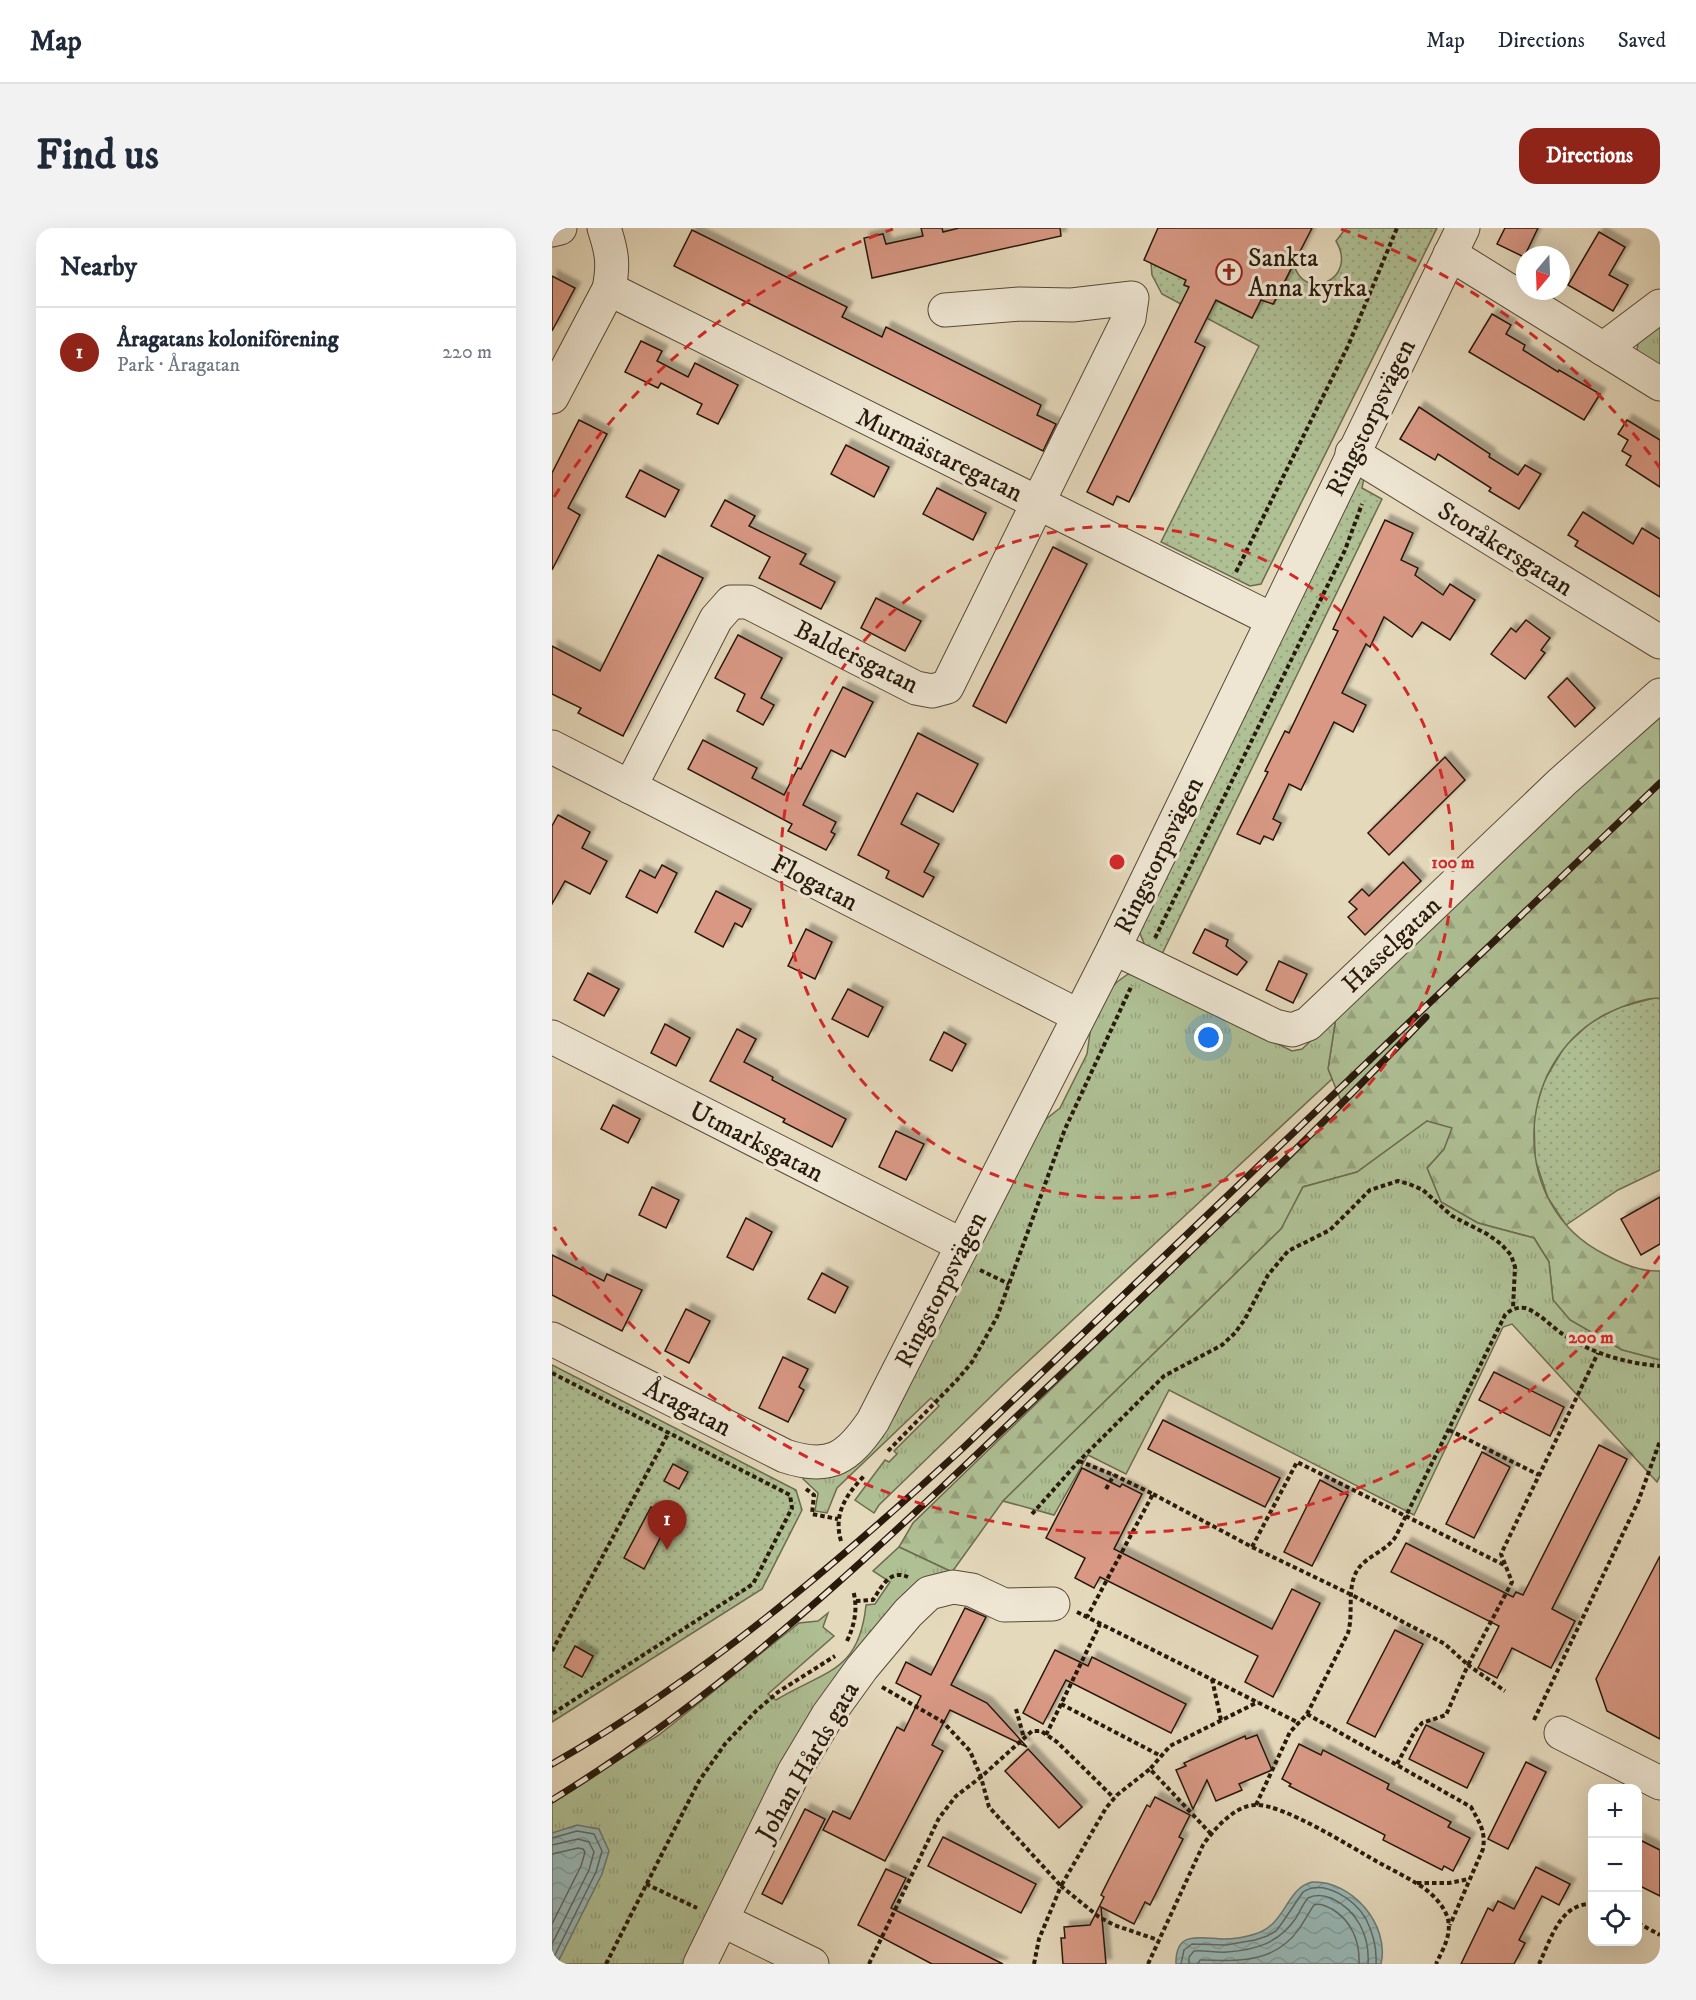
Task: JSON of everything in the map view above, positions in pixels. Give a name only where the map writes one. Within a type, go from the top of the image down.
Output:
[{"type":"street","points":[[552,230],[560,228]]},
{"type":"street","points":[[552,397],[609,289],[613,270],[612,253],[604,228]]},
{"type":"street","points":[[1456,241],[1603,349],[1660,384]]},
{"type":"street","name":"Ringstorpsvägen","points":[[827,1462],[847,1452],[862,1437],[873,1421],[1113,948],[1456,241]]},
{"type":"street","name":"Murmästaregatan","points":[[609,289],[1271,619]]},
{"type":"street","name":"Baldersgatan","points":[[630,787],[716,619],[731,602],[748,602],[915,688],[932,691],[947,687],[1129,318],[1132,298],[1072,305],[1020,304],[945,310]]},
{"type":"street","points":[[1603,349],[1660,306]]},
{"type":"street","name":"Storåkersgatan","points":[[1352,453],[1660,642]]},
{"type":"street","name":"Hasselgatan","points":[[1113,948],[1275,1026],[1292,1030],[1308,1024],[1501,838],[1660,695]]},
{"type":"street","name":"Flogatan","points":[[552,747],[1079,1016]]},
{"type":"street","name":"Utmarksgatan","points":[[552,1037],[962,1245]]},
{"type":"street","name":"Åragatan","points":[[552,1339],[785,1456],[811,1464],[827,1462]]},
{"type":"street","name":"Johan Hårds gata","points":[[700,1964],[795,1772],[828,1715],[849,1654],[902,1620],[929,1593],[953,1587],[972,1590],[1004,1605],[1053,1604]]},
{"type":"street","points":[[1547,1726],[1660,1783]]},
{"type":"street","points":[[722,1920],[812,1964]]},
{"type":"path","points":[[1224,596],[1348,346],[1397,228]]},
{"type":"path","points":[[885,1454],[972,1362],[997,1317],[1065,1129],[1143,962],[1287,669]]},
{"type":"path","points":[[1032,1514],[1079,1461],[1164,1376],[1222,1345],[1235,1333],[1268,1275],[1288,1251],[1330,1230],[1370,1190],[1398,1181],[1423,1190],[1452,1216],[1487,1234],[1511,1255],[1515,1267],[1514,1308],[1502,1320],[1392,1543],[1370,1558],[1356,1572],[1348,1633],[1307,1714],[1290,1732],[1256,1805]]},
{"type":"path","points":[[1514,1308],[1530,1310],[1562,1334],[1598,1353],[1637,1364],[1660,1366]]},
{"type":"path","points":[[1397,1764],[1415,1731],[1422,1723],[1446,1715],[1468,1665],[1512,1582],[1501,1554],[1598,1353]]},
{"type":"path","points":[[552,1373],[790,1495],[792,1508],[753,1584],[552,1714]]},
{"type":"path","points":[[552,1651],[672,1427]]},
{"type":"path","points":[[1449,1430],[1539,1475]]},
{"type":"path","points":[[1547,1726],[1638,1502],[1660,1441]]},
{"type":"path","points":[[1079,1461],[1114,1474],[1252,1547],[1352,1595],[1445,1644],[1468,1665],[1505,1691]]},
{"type":"path","points":[[1252,1547],[1297,1462],[1507,1567]]},
{"type":"path","points":[[841,1541],[838,1520],[848,1494],[871,1468]]},
{"type":"path","points":[[1106,1489],[1114,1474]]},
{"type":"path","points":[[811,1492],[814,1495],[812,1514],[838,1520]]},
{"type":"path","points":[[1088,1617],[1153,1494]]},
{"type":"path","points":[[856,1600],[873,1600],[887,1580]]},
{"type":"path","points":[[849,1654],[856,1600],[853,1590]]},
{"type":"path","points":[[1053,1604],[1069,1608],[1088,1617],[1299,1723]]},
{"type":"path","points":[[1046,1735],[1100,1624]]},
{"type":"path","points":[[849,1654],[880,1686],[943,1722],[970,1751],[989,1807],[1061,1886],[1099,1917],[1114,1925],[1158,1940]]},
{"type":"path","points":[[606,1964],[699,1781],[725,1744],[756,1711],[778,1692],[833,1658],[849,1654]]},
{"type":"path","points":[[1212,1679],[1221,1720]]},
{"type":"path","points":[[1034,1964],[1039,1939],[1061,1886],[1114,1798],[1150,1769],[1170,1746],[1258,1702]]},
{"type":"path","points":[[1061,1704],[1161,1756]]},
{"type":"path","points":[[1016,1709],[1024,1738]]},
{"type":"path","points":[[1307,1714],[1471,1806],[1480,1821],[1485,1839],[1483,1849],[1449,1926],[1445,1945],[1436,1964]]},
{"type":"path","points":[[869,1964],[939,1818],[956,1796],[981,1778],[1032,1731],[1041,1731],[1057,1742],[1114,1798]]},
{"type":"path","points":[[1150,1769],[1211,1834]]},
{"type":"path","points":[[1148,1964],[1203,1845],[1211,1834],[1238,1811],[1256,1805],[1281,1811],[1299,1819],[1425,1889],[1441,1906],[1447,1916],[1449,1926]]},
{"type":"path","points":[[1415,1883],[1449,1883],[1470,1879]]},
{"type":"path","points":[[646,1884],[722,1920]]},
{"type":"path","points":[[1539,1964],[1564,1914],[1581,1904],[1588,1904]]},
{"type":"path","points":[[1642,1925],[1660,1935]]},
{"type":"green space","points":[[1346,228],[1437,228],[1261,584],[1250,586],[1161,542],[1259,346],[1162,294],[1152,275],[1151,263],[1186,280],[1184,285],[1252,318],[1261,300],[1274,304],[1280,292],[1268,286],[1271,280],[1283,285],[1294,264],[1299,276],[1308,282],[1317,284],[1327,282],[1335,276],[1340,267],[1341,255],[1336,241]]},
{"type":"green space","points":[[1660,317],[1660,372],[1646,363],[1637,350],[1640,331]]},
{"type":"green space","points":[[1362,474],[1364,478],[1362,488],[1382,499],[1162,954],[1145,946],[1139,931],[1339,515]]},
{"type":"green space","points":[[1660,708],[1660,998],[1639,1001],[1610,1012],[1574,1038],[1552,1067],[1539,1100],[1534,1135],[1538,1170],[1551,1203],[1573,1232],[1617,1261],[1638,1268],[1660,1271],[1660,1360],[1622,1350],[1570,1320],[1553,1300],[1549,1262],[1534,1238],[1478,1223],[1441,1202],[1427,1168],[1444,1149],[1427,1121],[1357,1172],[1303,1187],[1282,1228],[1003,1501],[952,1572],[899,1547],[913,1523],[1343,1106],[1328,1069],[1336,1017]]},
{"type":"green space","points":[[1128,974],[1147,979],[1292,1051],[1302,1049],[1336,1017],[1328,1069],[1332,1079],[1006,1382],[879,1505],[874,1513],[855,1500],[885,1460],[889,1462],[897,1454],[894,1451],[939,1406],[931,1398],[837,1488],[827,1513],[815,1511],[818,1493],[803,1479],[805,1476],[868,1453],[895,1415],[1036,1127],[1060,1108],[1087,1054],[1091,1026],[1104,995]]},
{"type":"green space","points":[[1660,998],[1660,1170],[1618,1190],[1566,1225],[1548,1198],[1535,1159],[1534,1115],[1544,1081],[1565,1046],[1590,1023],[1617,1008]]},
{"type":"green space","points":[[1427,1121],[1452,1128],[1444,1149],[1427,1168],[1441,1202],[1478,1223],[1534,1238],[1549,1262],[1553,1300],[1570,1320],[1622,1350],[1660,1360],[1660,1476],[1657,1482],[1512,1324],[1503,1327],[1414,1515],[1169,1390],[1126,1474],[1088,1455],[1054,1515],[1003,1501],[1281,1229],[1303,1187],[1357,1172]]},
{"type":"green space","points":[[552,1365],[796,1490],[802,1510],[762,1589],[552,1722]]},
{"type":"green space","points":[[899,1547],[952,1572],[929,1580],[684,1964],[552,1964],[552,1801],[659,1735],[799,1623],[818,1621],[828,1613],[823,1627],[834,1636],[768,1694],[776,1700],[837,1667],[856,1644],[866,1605],[875,1604],[890,1582],[873,1571]]},
{"type":"water","points":[[577,1825],[599,1829],[609,1851],[602,1874],[557,1964],[552,1964],[552,1833]]},
{"type":"water","points":[[1312,1882],[1327,1883],[1340,1888],[1364,1907],[1380,1934],[1381,1964],[1176,1964],[1180,1946],[1190,1938],[1235,1938],[1266,1929],[1274,1923],[1296,1892]]},
{"type":"building","points":[[921,228],[942,228],[943,232],[959,228],[1060,228],[1061,236],[872,278],[864,238],[883,234],[886,244],[923,236]]},
{"type":"building","points":[[1158,228],[1312,228],[1273,304],[1261,300],[1252,318],[1216,300],[1195,342],[1205,347],[1129,502],[1117,496],[1113,505],[1087,492],[1189,287],[1184,285],[1186,280],[1144,260]]},
{"type":"building","points":[[1505,228],[1538,228],[1529,246],[1516,246],[1516,253],[1497,244]]},
{"type":"building","points":[[692,230],[847,307],[842,317],[882,337],[886,327],[1041,405],[1037,415],[1056,424],[1043,451],[674,266]]},
{"type":"building","points":[[1599,232],[1625,247],[1609,275],[1628,285],[1613,311],[1570,286],[1570,282]]},
{"type":"building","points":[[552,276],[575,288],[552,331]]},
{"type":"building","points":[[1492,314],[1511,325],[1506,334],[1525,345],[1523,350],[1600,394],[1584,420],[1469,352]]},
{"type":"building","points":[[641,341],[662,351],[657,361],[688,377],[695,363],[738,385],[718,424],[697,414],[702,404],[661,383],[658,388],[625,372]]},
{"type":"building","points":[[1419,407],[1518,475],[1525,465],[1541,474],[1519,509],[1489,491],[1491,488],[1438,454],[1435,460],[1400,439]]},
{"type":"building","points":[[579,420],[607,434],[568,508],[580,515],[552,570],[552,473]]},
{"type":"building","points":[[1627,420],[1660,440],[1660,487],[1626,465],[1631,456],[1622,451],[1628,440],[1618,434]]},
{"type":"building","points":[[846,445],[889,467],[874,497],[831,474]]},
{"type":"building","points":[[640,470],[679,490],[665,517],[626,497]]},
{"type":"building","points":[[937,488],[986,513],[973,540],[923,514]]},
{"type":"building","points":[[725,500],[755,516],[749,526],[806,554],[800,564],[835,582],[821,609],[759,578],[770,557],[711,526]]},
{"type":"building","points":[[1583,512],[1633,544],[1642,528],[1660,539],[1660,597],[1575,546],[1578,541],[1568,535]]},
{"type":"building","points":[[1385,520],[1413,533],[1401,560],[1418,568],[1415,575],[1443,595],[1450,584],[1475,600],[1450,640],[1422,622],[1412,637],[1384,617],[1370,647],[1366,644],[1342,693],[1366,705],[1353,732],[1334,722],[1301,790],[1289,784],[1273,819],[1281,823],[1273,840],[1264,836],[1260,844],[1237,834],[1268,772],[1265,771],[1285,731],[1289,733],[1338,631],[1333,629]]},
{"type":"building","points":[[1053,547],[1087,564],[1006,723],[973,706]]},
{"type":"building","points":[[658,555],[703,578],[623,736],[578,713],[581,708],[552,694],[552,646],[600,671]]},
{"type":"building","points":[[876,598],[921,621],[905,651],[861,628]]},
{"type":"building","points":[[1526,620],[1550,638],[1541,650],[1545,653],[1525,679],[1491,654],[1511,628],[1516,632]]},
{"type":"building","points":[[738,635],[782,658],[761,698],[774,705],[763,725],[737,711],[745,694],[715,678]]},
{"type":"building","points":[[1567,678],[1595,708],[1575,727],[1548,697]]},
{"type":"building","points":[[843,687],[873,702],[845,757],[831,750],[803,805],[836,822],[831,832],[835,834],[826,850],[788,831],[792,824],[688,769],[703,740],[757,768],[752,778],[784,795],[798,768],[801,769]]},
{"type":"building","points":[[918,733],[978,764],[953,812],[917,793],[901,824],[939,844],[924,872],[934,877],[923,897],[886,878],[889,871],[858,855]]},
{"type":"building","points":[[1445,757],[1465,780],[1389,855],[1368,833]]},
{"type":"building","points":[[558,815],[590,832],[582,848],[607,861],[590,894],[565,881],[552,904],[552,826]]},
{"type":"building","points":[[1403,862],[1421,881],[1365,935],[1348,917],[1357,909],[1349,902],[1362,889],[1369,896]]},
{"type":"building","points":[[662,865],[677,873],[657,913],[626,897],[640,870],[655,878]]},
{"type":"building","points":[[716,891],[751,909],[742,927],[735,923],[723,947],[695,932]]},
{"type":"building","points":[[806,929],[832,942],[815,979],[788,966]]},
{"type":"building","points":[[1205,929],[1228,940],[1226,946],[1247,962],[1237,975],[1193,953]]},
{"type":"building","points":[[1279,961],[1307,974],[1293,1003],[1266,990]]},
{"type":"building","points":[[588,973],[619,989],[604,1016],[574,1000]]},
{"type":"building","points":[[848,989],[883,1007],[868,1037],[832,1019]]},
{"type":"building","points":[[665,1024],[690,1038],[676,1066],[651,1053]]},
{"type":"building","points":[[737,1029],[756,1039],[744,1062],[773,1077],[772,1080],[846,1119],[832,1147],[783,1122],[785,1119],[710,1081]]},
{"type":"building","points":[[944,1032],[966,1044],[952,1071],[930,1060]]},
{"type":"building","points":[[613,1105],[640,1119],[628,1143],[601,1129]]},
{"type":"building","points":[[896,1131],[924,1144],[906,1180],[879,1167]]},
{"type":"building","points":[[652,1187],[679,1200],[666,1228],[639,1215]]},
{"type":"building","points":[[1660,1197],[1660,1244],[1641,1255],[1621,1219]]},
{"type":"building","points":[[746,1218],[772,1232],[753,1270],[727,1257]]},
{"type":"building","points":[[552,1255],[604,1281],[607,1274],[642,1290],[622,1331],[552,1295]]},
{"type":"building","points":[[822,1273],[848,1287],[835,1313],[808,1299]]},
{"type":"building","points":[[686,1309],[710,1321],[689,1363],[665,1351]]},
{"type":"building","points":[[783,1357],[808,1369],[799,1387],[804,1390],[788,1422],[759,1408]]},
{"type":"building","points":[[1494,1372],[1564,1407],[1550,1436],[1479,1400]]},
{"type":"building","points":[[1163,1420],[1280,1478],[1265,1507],[1148,1449]]},
{"type":"building","points":[[1599,1445],[1627,1459],[1552,1609],[1575,1621],[1551,1668],[1512,1648],[1497,1678],[1478,1668],[1499,1626],[1391,1572],[1406,1543],[1513,1597],[1516,1592],[1523,1595]]},
{"type":"building","points":[[1482,1452],[1510,1467],[1474,1538],[1446,1524]]},
{"type":"building","points":[[673,1464],[688,1472],[679,1489],[664,1481]]},
{"type":"building","points":[[1082,1468],[1120,1487],[1122,1484],[1142,1494],[1114,1549],[1272,1629],[1292,1589],[1320,1603],[1273,1697],[1245,1682],[1258,1656],[1100,1577],[1094,1588],[1075,1578],[1085,1558],[1046,1538]]},
{"type":"building","points":[[1320,1480],[1348,1495],[1312,1566],[1284,1552]]},
{"type":"building","points":[[651,1507],[671,1517],[644,1569],[624,1558]]},
{"type":"building","points":[[1660,1556],[1660,1739],[1607,1711],[1596,1679]]},
{"type":"building","points":[[965,1608],[986,1617],[951,1685],[987,1703],[1027,1747],[950,1710],[932,1745],[943,1751],[885,1861],[823,1830],[833,1811],[850,1819],[897,1727],[904,1731],[921,1696],[896,1683],[906,1662],[931,1675]]},
{"type":"building","points":[[1395,1630],[1423,1644],[1375,1737],[1347,1723]]},
{"type":"building","points":[[575,1646],[593,1656],[582,1677],[564,1667]]},
{"type":"building","points":[[1055,1650],[1088,1666],[1092,1657],[1186,1704],[1171,1733],[1066,1680],[1043,1724],[1023,1713]]},
{"type":"building","points":[[1426,1725],[1484,1753],[1467,1788],[1409,1759]]},
{"type":"building","points":[[1257,1735],[1272,1770],[1239,1784],[1242,1790],[1216,1801],[1207,1780],[1193,1809],[1176,1770],[1186,1766],[1184,1763],[1245,1736],[1246,1739]]},
{"type":"building","points":[[1299,1744],[1321,1755],[1323,1750],[1389,1784],[1387,1789],[1451,1822],[1448,1827],[1470,1838],[1453,1871],[1444,1866],[1442,1870],[1383,1840],[1385,1835],[1289,1786],[1291,1784],[1282,1779]]},
{"type":"building","points":[[1028,1749],[1082,1807],[1059,1828],[1005,1771]]},
{"type":"building","points":[[1526,1762],[1546,1772],[1508,1849],[1488,1839]]},
{"type":"building","points":[[1155,1797],[1190,1815],[1179,1837],[1183,1839],[1150,1905],[1145,1902],[1134,1924],[1101,1907],[1106,1964],[1063,1964],[1061,1938],[1065,1938],[1064,1927],[1090,1925],[1104,1897],[1101,1895],[1110,1877],[1147,1805],[1150,1807]]},
{"type":"building","points":[[805,1809],[825,1819],[782,1904],[762,1894]]},
{"type":"building","points":[[943,1837],[1036,1884],[1021,1913],[928,1866]]},
{"type":"building","points":[[1642,1841],[1660,1850],[1660,1896],[1642,1887]]},
{"type":"building","points":[[1536,1867],[1570,1884],[1559,1905],[1542,1896],[1519,1940],[1525,1943],[1514,1964],[1461,1964],[1488,1908],[1493,1911],[1498,1901],[1514,1909]]},
{"type":"building","points":[[886,1869],[906,1878],[891,1908],[1003,1964],[932,1964],[858,1925]]},
{"type":"railway","points":[[552,1764],[662,1695],[715,1657],[816,1577],[915,1492],[1660,783]]},
{"type":"railway","points":[[552,1800],[619,1757],[683,1711],[745,1662],[864,1559],[923,1506],[1234,1209],[1426,1017]]},
{"type":"place","name":"Sankta Anna kyrka","points":[[1229,272]]},
{"type":"place","name":"Åragatans koloniförening","points":[[667,1550]]}]
